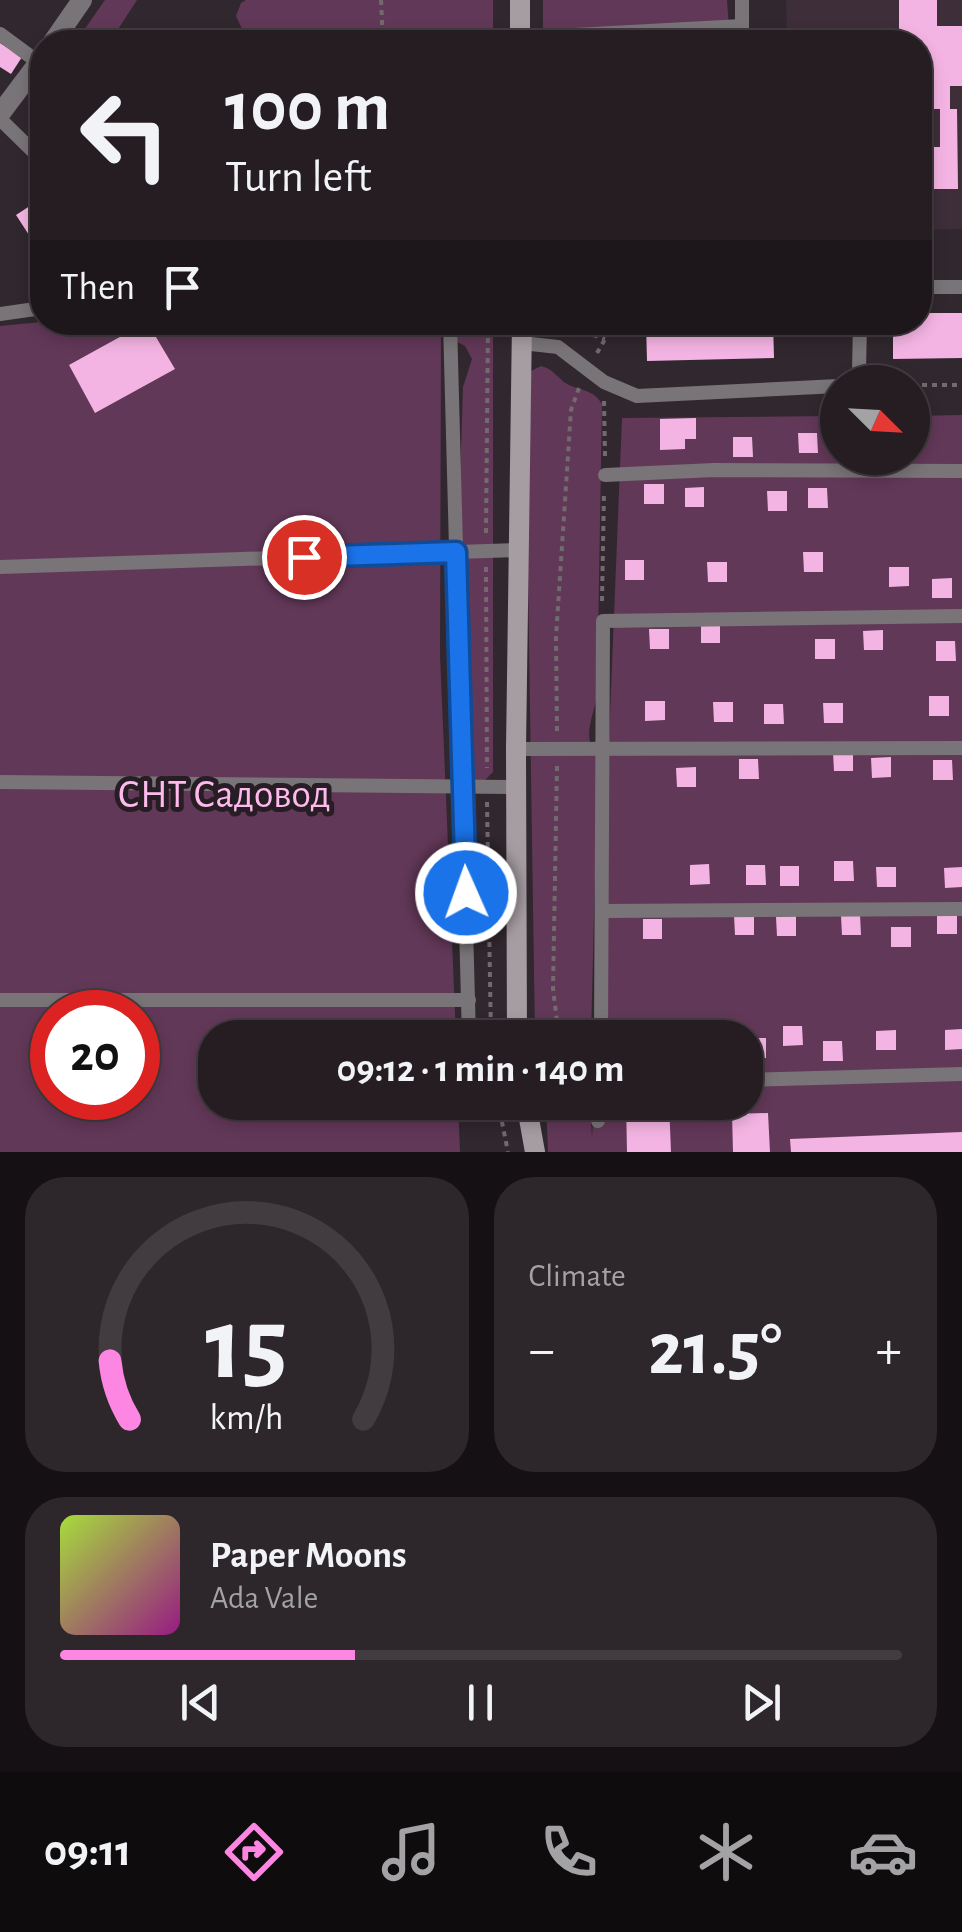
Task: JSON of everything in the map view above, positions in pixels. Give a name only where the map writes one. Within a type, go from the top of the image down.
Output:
[{"type":"street","points":[[61,30],[82,0]]},
{"type":"street","points":[[520,0],[520,30]]},
{"type":"street","points":[[0,117],[30,77]]},
{"type":"street","points":[[517,1020],[522,335]]},
{"type":"street","points":[[529,1120],[535,1152]]},
{"type":"lane","points":[[742,0],[742,30]]},
{"type":"lane","points":[[0,34],[30,54]]},
{"type":"lane","points":[[0,117],[30,148]]},
{"type":"lane","points":[[932,287],[962,287]]},
{"type":"lane","points":[[0,314],[30,310]]},
{"type":"lane","points":[[450,335],[469,1020]]},
{"type":"lane","points":[[527,335],[558,347],[604,382],[636,396],[820,387]]},
{"type":"lane","points":[[859,365],[860,335]]},
{"type":"lane","points":[[605,475],[714,470],[962,471]]},
{"type":"lane","points":[[0,567],[519,550]]},
{"type":"lane","points":[[601,1020],[603,621],[962,616]]},
{"type":"lane","points":[[516,748],[962,748]]},
{"type":"lane","points":[[0,782],[516,787]]},
{"type":"lane","points":[[602,911],[962,909]]},
{"type":"lane","points":[[0,1000],[469,1000]]},
{"type":"lane","points":[[763,1080],[962,1074]]},
{"type":"path","points":[[381,0],[383,30]]},
{"type":"path","points":[[488,335],[487,786],[492,1020]]},
{"type":"path","points":[[591,335],[605,340]]},
{"type":"path","points":[[557,1020],[553,989],[556,637],[572,410],[587,369],[608,335]]},
{"type":"path","points":[[603,621],[600,573],[604,382]]},
{"type":"path","points":[[930,385],[962,385]]},
{"type":"path","points":[[502,1120],[508,1152]]},
{"type":"shaded area","points":[[786,0],[962,0],[962,229],[932,230],[932,30],[787,30]]},
{"type":"green space","points":[[105,0],[137,0],[118,30],[84,30]]},
{"type":"green space","points":[[493,0],[493,30],[242,30],[236,16],[241,3]]},
{"type":"green space","points":[[543,0],[727,0],[728,30],[543,30]]},
{"type":"green space","name":"СНТ Садовод","points":[[30,323],[30,335],[441,335],[440,655],[455,1020],[198,1020],[198,1120],[459,1120],[460,1152],[0,1152],[0,326]]},
{"type":"green space","name":"СНТ Садовод","points":[[443,335],[493,335],[493,772],[484,781],[459,778],[451,768],[463,387],[472,359],[465,346]]},
{"type":"green space","points":[[541,366],[549,369],[567,384],[591,393],[602,404],[597,697],[589,735],[598,754],[591,1020],[535,1020],[525,379]]},
{"type":"green space","points":[[962,415],[962,1152],[548,1152],[547,1120],[591,1120],[592,1138],[593,1120],[763,1120],[763,1020],[598,1020],[622,418],[820,416],[820,475],[930,475],[930,416]]},
{"type":"building","points":[[899,0],[937,0],[937,26],[962,26],[962,86],[950,86],[950,109],[957,109],[958,189],[932,189],[932,147],[940,147],[940,109],[932,109],[932,30],[899,30]]},
{"type":"building","points":[[0,43],[22,57],[11,74],[0,67]]},
{"type":"building","points":[[30,206],[30,237],[16,215]]},
{"type":"building","points":[[932,313],[962,313],[962,358],[893,359],[893,335],[932,335]]},
{"type":"building","points":[[123,335],[155,335],[175,369],[95,413],[69,365]]},
{"type":"building","points":[[646,335],[773,335],[774,358],[647,361]]},
{"type":"building","points":[[696,418],[696,439],[685,439],[685,449],[660,450],[660,419]]},
{"type":"building","points":[[798,433],[817,433],[818,453],[799,453]]},
{"type":"building","points":[[733,437],[752,437],[753,457],[733,457]]},
{"type":"building","points":[[644,484],[664,484],[664,504],[644,504]]},
{"type":"building","points":[[704,487],[704,507],[685,507],[685,488]]},
{"type":"building","points":[[808,488],[827,488],[828,508],[808,508]]},
{"type":"building","points":[[767,491],[787,491],[787,511],[768,511]]},
{"type":"building","points":[[803,552],[823,552],[823,572],[804,572]]},
{"type":"building","points":[[625,560],[644,560],[644,580],[625,580]]},
{"type":"building","points":[[707,562],[727,562],[727,582],[708,582]]},
{"type":"building","points":[[889,567],[909,567],[909,586],[889,587]]},
{"type":"building","points":[[952,578],[952,598],[932,598],[932,579]]},
{"type":"building","points":[[701,623],[720,623],[720,643],[701,643]]},
{"type":"building","points":[[649,629],[669,629],[669,649],[650,649]]},
{"type":"building","points":[[883,630],[883,650],[864,650],[863,631]]},
{"type":"building","points":[[815,639],[835,639],[835,659],[815,659]]},
{"type":"building","points":[[936,641],[955,641],[956,661],[936,661]]},
{"type":"building","points":[[929,696],[949,696],[949,716],[929,716]]},
{"type":"building","points":[[645,701],[665,701],[665,720],[645,721]]},
{"type":"building","points":[[713,702],[733,702],[733,722],[714,722]]},
{"type":"building","points":[[823,703],[843,703],[843,723],[824,723]]},
{"type":"building","points":[[764,704],[783,704],[784,724],[764,724]]},
{"type":"building","points":[[853,751],[853,771],[834,771],[833,752]]},
{"type":"building","points":[[891,757],[891,777],[872,778],[871,758]]},
{"type":"building","points":[[739,759],[758,759],[759,779],[739,779]]},
{"type":"building","points":[[933,760],[952,760],[953,780],[933,780]]},
{"type":"building","points":[[696,767],[696,787],[677,787],[676,768]]},
{"type":"building","points":[[834,861],[853,861],[854,881],[834,881]]},
{"type":"building","points":[[709,864],[710,884],[690,885],[690,865]]},
{"type":"building","points":[[746,865],[765,865],[766,885],[746,885]]},
{"type":"building","points":[[780,866],[799,866],[799,886],[780,886]]},
{"type":"building","points":[[876,867],[896,867],[896,887],[877,887]]},
{"type":"building","points":[[962,867],[962,887],[945,888],[944,868]]},
{"type":"building","points":[[937,914],[957,914],[957,934],[937,934]]},
{"type":"building","points":[[734,915],[754,915],[754,935],[735,935]]},
{"type":"building","points":[[860,915],[861,935],[842,935],[841,916]]},
{"type":"building","points":[[796,916],[796,936],[777,936],[776,917]]},
{"type":"building","points":[[643,919],[662,919],[662,939],[643,939]]},
{"type":"building","points":[[891,927],[911,927],[911,947],[891,947]]},
{"type":"building","points":[[783,1026],[802,1026],[803,1045],[783,1046]]},
{"type":"building","points":[[962,1029],[962,1049],[945,1050],[945,1030]]},
{"type":"building","points":[[896,1030],[896,1050],[876,1050],[876,1031]]},
{"type":"building","points":[[823,1041],[842,1041],[843,1061],[823,1061]]},
{"type":"building","points":[[763,1113],[768,1113],[770,1152],[733,1152],[732,1120],[763,1120]]},
{"type":"building","points":[[626,1120],[670,1120],[671,1152],[627,1152]]},
{"type":"building","points":[[962,1132],[962,1152],[791,1152],[790,1139]]},
{"type":"route","points":[[304,557],[456,552],[466,893]]}]
